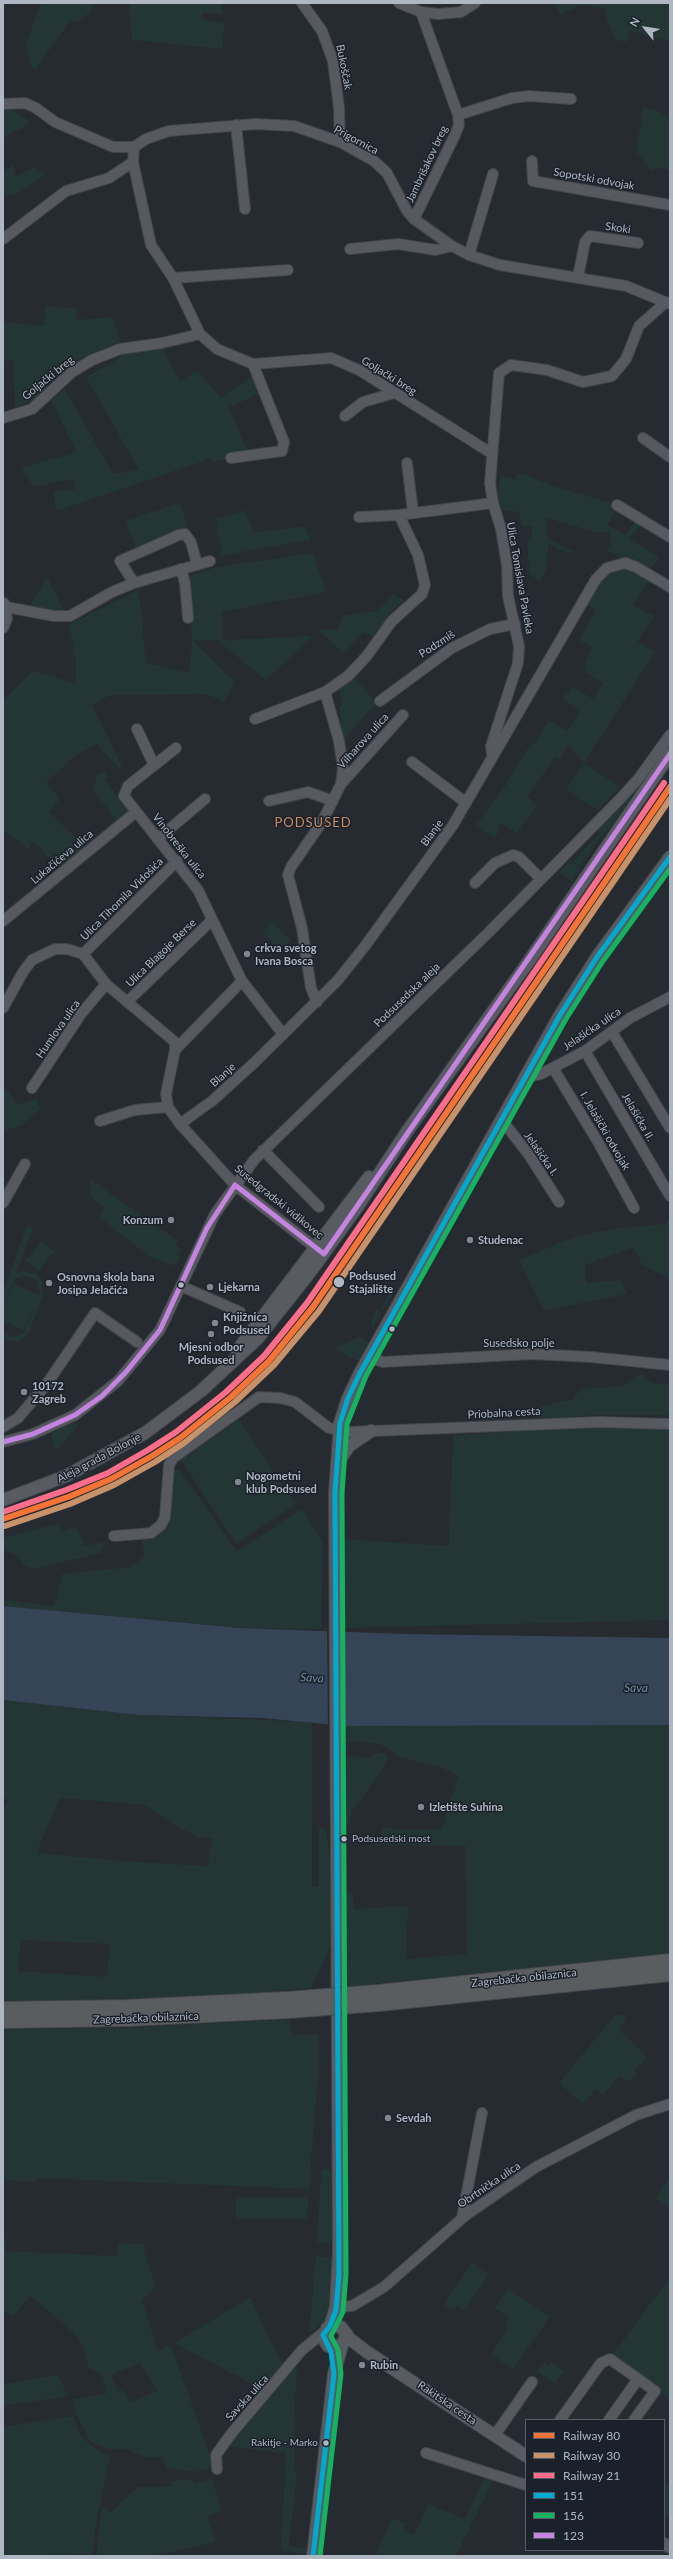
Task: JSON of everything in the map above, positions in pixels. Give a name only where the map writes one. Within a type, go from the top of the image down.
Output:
[{"type":"highway","name":"Zagrebačka obilaznica","points":[[379,1998],[670,1961]]},
{"type":"highway","name":"Zagrebačka obilaznica","points":[[379,1998],[670,1974]]},
{"type":"highway","points":[[288,2005],[379,1998]]},
{"type":"highway","name":"Zagrebačka obilaznica","points":[[3,2009],[288,2005]]},
{"type":"highway","name":"Zagrebačka obilaznica","points":[[3,2021],[143,2019],[288,2005]]},
{"type":"main road","name":"Aleja grada Bolonje","points":[[3,1500],[66,1476],[110,1454],[145,1434],[187,1403],[224,1370],[380,1174],[408,1130],[529,961],[670,754]]},
{"type":"main road","points":[[313,2556],[334,2374],[337,2333],[336,2308],[339,2237],[336,1821],[336,1431],[348,1398],[368,1357],[527,1077],[560,1015],[597,957],[670,857]]},
{"type":"main road","points":[[336,1467],[348,1446],[371,1431]]},
{"type":"main road","name":"Rakitska cesta","points":[[328,2346],[334,2348],[337,2333],[525,2455]]},
{"type":"main road","points":[[328,2346],[334,2374]]},
{"type":"street","points":[[303,4],[315,3]]},
{"type":"street","points":[[399,3],[421,12],[438,14],[461,12],[475,3]]},
{"type":"street","name":"Bukoščak","points":[[303,4],[322,31],[333,61],[339,108],[340,142]]},
{"type":"street","points":[[421,12],[458,115]]},
{"type":"street","name":"Jambrišakov breg","points":[[414,219],[455,135],[459,124],[458,115],[512,98],[529,96],[571,100]]},
{"type":"street","name":"Prigornica","points":[[3,104],[25,103],[36,108],[55,122],[113,147],[134,147],[146,139],[169,131],[236,125],[294,126],[340,142],[374,162],[387,173],[414,219],[469,256],[500,265],[626,286],[668,304]]},
{"type":"street","points":[[236,125],[245,209]]},
{"type":"street","name":"Goljački breg","points":[[134,147],[133,162],[151,245],[173,278],[200,334],[217,349],[253,364],[331,358],[359,370],[491,453]]},
{"type":"street","name":"Sopotski odvojak","points":[[532,161],[533,181],[670,205]]},
{"type":"street","points":[[3,239],[66,191],[109,178],[133,162]]},
{"type":"street","points":[[469,256],[493,174]]},
{"type":"street","name":"Skoki","points":[[578,277],[585,242],[590,236],[638,243]]},
{"type":"street","points":[[350,249],[398,244],[436,250],[452,246]]},
{"type":"street","points":[[173,278],[288,270]]},
{"type":"street","name":"Ulica Tomislava Pavleka","points":[[492,755],[491,746],[518,663],[520,646],[516,624],[508,596],[507,565],[501,529],[492,503],[490,483],[491,453],[499,373],[511,365],[547,370],[583,382],[612,376],[626,359],[639,326],[668,304]]},
{"type":"street","name":"Goljački breg","points":[[3,418],[32,409],[72,372],[92,360],[120,349],[162,343],[200,334]]},
{"type":"street","points":[[231,458],[282,451],[284,447],[284,442],[253,364]]},
{"type":"street","points":[[345,416],[363,402],[394,393]]},
{"type":"street","points":[[643,438],[670,457]]},
{"type":"street","points":[[407,462],[413,512]]},
{"type":"street","points":[[359,517],[399,515],[492,503]]},
{"type":"street","points":[[617,505],[670,537]]},
{"type":"street","points":[[255,719],[325,692],[358,667],[392,621],[422,594],[425,585],[418,555],[399,515]]},
{"type":"street","points":[[134,583],[120,560],[179,535],[185,534],[191,542],[198,564]]},
{"type":"street","points":[[3,628],[7,619],[5,604],[54,616],[70,616],[112,592],[134,583],[210,561]]},
{"type":"street","name":"Blanje","points":[[180,1124],[232,1084],[317,1002],[365,946],[442,841],[596,579],[607,568],[625,563],[636,566],[670,587]]},
{"type":"street","points":[[181,570],[185,583],[188,618]]},
{"type":"street","name":"Podzmiš","points":[[380,701],[452,648],[490,629],[516,624]]},
{"type":"street","points":[[317,1002],[311,988],[302,928],[288,875],[333,802],[341,784],[343,768],[339,741],[325,692]]},
{"type":"street","name":"Vilharova ulica","points":[[341,784],[403,715]]},
{"type":"street","points":[[137,729],[154,765]]},
{"type":"street","name":"Podsusedska aleja","points":[[3,1442],[33,1434],[75,1415],[114,1385],[160,1330],[215,1214],[235,1185],[263,1150],[432,989],[541,879],[629,788],[670,734]]},
{"type":"street","name":"Vinobreška ulica","points":[[176,748],[128,786],[124,793],[136,812],[159,838],[201,894],[242,981],[283,1034]]},
{"type":"street","points":[[412,762],[465,802]]},
{"type":"street","points":[[269,801],[308,792],[333,802]]},
{"type":"street","points":[[159,838],[205,799]]},
{"type":"street","name":"Lukačićeva ulica","points":[[3,921],[136,812]]},
{"type":"street","points":[[475,883],[495,863],[513,855],[519,856],[541,879]]},
{"type":"street","name":"Ulica Tihomila Vidošića","points":[[83,954],[177,861]]},
{"type":"street","name":"Ulica Blagoje Berse","points":[[127,1002],[212,920]]},
{"type":"street","points":[[3,1008],[23,972],[32,960],[55,949],[67,949],[83,954],[106,984],[175,1042],[175,1050],[166,1094],[168,1107],[135,1110],[100,1121]]},
{"type":"street","points":[[175,1050],[242,981]]},
{"type":"street","name":"Humlova ulica","points":[[32,1088],[81,1014],[106,984]]},
{"type":"street","name":"Jelašićka ulica","points":[[527,1077],[541,1074],[585,1050],[630,1018],[670,996]]},
{"type":"street","points":[[612,1032],[670,1128]]},
{"type":"street","name":"Jelašićka II.","points":[[585,1050],[670,1196]]},
{"type":"street","name":"I. Jelašički odvojak","points":[[553,1068],[598,1142],[634,1208]]},
{"type":"street","name":"Susedgradski vidikovec","points":[[168,1107],[180,1124],[235,1185],[319,1251]]},
{"type":"street","name":"Jelašićka I.","points":[[502,1120],[529,1155],[559,1202]]},
{"type":"street","points":[[263,1150],[319,1207]]},
{"type":"street","points":[[3,1203],[25,1164]]},
{"type":"street","points":[[181,1286],[240,1312]]},
{"type":"street","points":[[3,1427],[18,1418],[46,1385],[95,1313],[137,1342]]},
{"type":"street","name":"Susedsko polje","points":[[368,1357],[383,1362],[532,1354],[591,1357],[670,1365]]},
{"type":"street","points":[[114,1536],[151,1533],[161,1525],[165,1517],[169,1465],[173,1458],[259,1397],[280,1398],[295,1402],[322,1424],[336,1431]]},
{"type":"street","name":"Priobalna cesta","points":[[336,1431],[371,1431],[592,1422],[670,1424]]},
{"type":"street","name":"Obrtnička ulica","points":[[336,2308],[352,2306],[384,2287],[462,2218],[536,2167],[636,2115],[670,2104]]},
{"type":"street","points":[[462,2218],[482,2113]]},
{"type":"street","name":"Savska ulica","points":[[217,2469],[216,2455],[223,2444],[306,2347],[337,2333]]},
{"type":"street","points":[[306,2347],[315,2344],[328,2346]]},
{"type":"street","points":[[561,2419],[604,2361],[610,2359],[655,2390],[635,2419]]},
{"type":"street","points":[[610,2419],[638,2379]]},
{"type":"street","points":[[495,2435],[532,2382]]},
{"type":"street","points":[[426,2453],[525,2485]]},
{"type":"shaded area","points":[[41,3],[95,3],[90,12],[79,21],[70,21],[35,70],[30,63],[26,44]]},
{"type":"shaded area","points":[[129,3],[221,3],[222,14],[202,13],[203,19],[224,24],[223,49],[132,40]]},
{"type":"shaded area","points":[[554,3],[670,3],[670,41],[630,31],[627,42],[616,40],[607,20],[605,8],[581,5],[561,14]]},
{"type":"shaded area","points":[[643,108],[656,110],[670,118],[670,171],[659,167],[652,171],[636,151]]},
{"type":"shaded area","points":[[3,109],[10,109],[30,121],[23,128],[7,135],[3,141]]},
{"type":"shaded area","points":[[13,163],[15,177],[35,167],[45,175],[19,193],[3,196],[3,173]]},
{"type":"shaded area","points":[[45,306],[78,309],[75,320],[113,317],[120,342],[79,359],[34,400],[15,407],[13,359],[3,362],[3,322],[44,326]]},
{"type":"shaded area","points":[[161,346],[180,381],[198,371],[221,398],[252,377],[261,393],[229,407],[247,450],[226,454],[226,459],[213,462],[212,458],[57,511],[53,492],[76,489],[73,479],[34,487],[21,468],[76,452],[51,400],[65,389],[113,474],[139,470],[86,377],[116,361],[127,350]]},
{"type":"shaded area","points":[[517,474],[526,475],[553,486],[611,503],[616,507],[608,525],[626,535],[636,519],[644,526],[639,527],[629,539],[659,557],[650,572],[622,560],[614,553],[608,552],[607,548],[611,547],[610,532],[596,532],[546,518],[548,539],[573,551],[572,554],[548,544],[547,569],[540,581],[529,574],[527,540],[531,540],[533,526],[521,526],[519,512],[499,510],[492,493],[498,494],[501,476],[515,480]]},
{"type":"shaded area","points":[[180,503],[188,528],[136,547],[125,521]]},
{"type":"shaded area","points":[[245,510],[254,533],[304,526],[311,540],[218,556],[221,549],[216,519]]},
{"type":"shaded area","points":[[313,553],[326,592],[222,612],[222,640],[313,636],[266,680],[217,640],[193,641],[235,682],[224,701],[204,694],[110,695],[92,705],[122,766],[119,769],[97,744],[77,754],[46,783],[60,799],[49,812],[85,847],[58,868],[33,841],[28,849],[3,829],[3,701],[33,671],[76,683],[76,660],[68,625],[139,590],[146,663],[189,673],[192,641],[187,576],[217,567]]},
{"type":"shaded area","points":[[619,566],[650,577],[633,605],[654,616],[638,642],[655,652],[584,763],[568,745],[560,759],[555,757],[527,797],[538,806],[516,833],[501,823],[497,827],[501,830],[494,837],[476,825],[505,786],[531,743],[534,744],[549,721],[568,731],[580,711],[563,699],[572,686],[593,699],[603,683],[583,671],[592,647],[579,640],[596,610],[585,603],[599,578]]},
{"type":"shaded area","points":[[47,577],[65,612],[52,612],[29,607]]},
{"type":"shaded area","points":[[393,595],[405,600],[394,609],[373,636],[363,632],[343,653],[317,629],[338,630],[343,615],[376,611]]},
{"type":"shaded area","points":[[355,678],[376,703],[343,740],[339,707],[343,703],[339,690]]},
{"type":"shaded area","points":[[670,743],[616,822],[597,841],[581,867],[573,861],[600,833],[596,829]]},
{"type":"shaded area","points":[[584,763],[620,787],[598,810],[566,789]]},
{"type":"shaded area","points":[[105,771],[109,777],[105,780],[128,811],[116,820],[92,788],[97,781],[94,777]]},
{"type":"shaded area","points":[[570,860],[580,869],[572,883],[560,872]]},
{"type":"shaded area","points":[[272,921],[291,940],[279,950],[262,931]]},
{"type":"shaded area","points":[[3,1090],[7,1090],[18,1105],[36,1099],[41,1108],[22,1125],[3,1131]]},
{"type":"shaded area","points":[[90,1179],[178,1241],[175,1245],[181,1249],[178,1256],[180,1257],[175,1266],[150,1257],[99,1217],[105,1208],[91,1197]]},
{"type":"shaded area","points":[[670,1218],[670,1278],[642,1265],[634,1247],[585,1265],[586,1283],[621,1280],[627,1294],[544,1311],[519,1260],[577,1236],[611,1229],[664,1224]]},
{"type":"shaded area","points":[[27,1226],[33,1228],[16,1273],[25,1271],[37,1275],[42,1282],[44,1293],[29,1333],[20,1341],[8,1341],[3,1338],[3,1333],[14,1337],[24,1333],[37,1301],[24,1330],[3,1321],[3,1311],[14,1284],[39,1295],[40,1293],[36,1279],[26,1276],[16,1278],[3,1308],[3,1291]]},
{"type":"shaded area","points":[[42,1241],[54,1251],[39,1271],[26,1261]]},
{"type":"shaded area","points":[[389,1287],[396,1289],[373,1328],[371,1323],[376,1309],[381,1311],[388,1293],[384,1291]]},
{"type":"shaded area","points":[[361,1336],[369,1343],[359,1361],[333,1349]]},
{"type":"shaded area","points":[[642,1372],[651,1383],[670,1385],[670,1415],[595,1415],[544,1419],[539,1414],[541,1406],[572,1400],[581,1389],[624,1386]]},
{"type":"shaded area","name":"Nogometni klub Podsused","points":[[239,1420],[296,1504],[236,1544],[181,1460]]},
{"type":"shaded area","points":[[72,1421],[78,1426],[56,1451],[51,1434]]},
{"type":"shaded area","points":[[598,1425],[670,1428],[670,1620],[343,1628],[340,1539],[449,1546],[453,1436]]},
{"type":"shaded area","points":[[179,1469],[237,1551],[302,1509],[323,1543],[321,1629],[240,1628],[3,1606],[3,1600],[54,1606],[62,1574],[130,1567],[145,1556],[141,1538],[156,1534],[173,1471]]},
{"type":"shaded area","points":[[59,1523],[63,1531],[75,1527],[79,1530],[84,1546],[105,1542],[101,1553],[33,1569],[24,1565],[17,1556],[3,1548],[3,1538]]},
{"type":"shaded area","points":[[3,1700],[139,1715],[312,1722],[312,1886],[319,1887],[319,1827],[326,1829],[330,1861],[330,1947],[311,1988],[210,1996],[3,2002],[3,1810],[9,1800],[3,1798]],"holes":[[[60,1798],[146,1805],[176,1826],[198,1837],[213,1838],[207,1866],[121,1861],[39,1853],[39,1846]],[[21,1940],[110,1944],[107,1977],[18,1971]]]},
{"type":"shaded area","points":[[536,1724],[670,1725],[670,1954],[341,1987],[340,1893],[353,1893],[353,1909],[408,1906],[406,1959],[467,1954],[466,1846],[371,1845],[378,1841],[383,1827],[406,1830],[442,1829],[458,1776],[440,1767],[399,1757],[382,1745],[360,1741],[346,1742],[346,1726]]},
{"type":"shaded area","points":[[378,1753],[384,1753],[388,1757],[380,1774],[353,1810],[344,1835],[342,1756],[370,1757]]},
{"type":"shaded area","points":[[621,2014],[627,2018],[618,2029],[648,2057],[634,2071],[637,2074],[629,2082],[620,2076],[603,2095],[596,2089],[583,2104],[559,2083],[615,2015]]},
{"type":"shaded area","points":[[290,2019],[291,2035],[318,2035],[318,2073],[309,2189],[36,2178],[35,2182],[3,2180],[3,2029],[127,2028]]},
{"type":"shaded area","points":[[326,2168],[331,2171],[332,2241],[328,2244],[317,2242],[321,2171]]},
{"type":"shaded area","points":[[668,2179],[670,2180],[670,2209],[655,2198]]},
{"type":"shaded area","points":[[236,2197],[309,2197],[307,2219],[236,2219]]},
{"type":"shaded area","points":[[3,2238],[6,2238],[6,2251],[118,2256],[118,2243],[143,2244],[155,2287],[141,2301],[144,2305],[157,2350],[171,2345],[213,2464],[209,2469],[196,2472],[167,2468],[162,2457],[148,2458],[125,2449],[108,2449],[93,2443],[89,2439],[77,2416],[72,2399],[106,2394],[102,2375],[89,2368],[83,2346],[73,2332],[31,2296],[12,2316],[3,2310]],"holes":[[[140,2363],[158,2391],[130,2402],[123,2390],[118,2391],[111,2375]]]},
{"type":"shaded area","points":[[316,2256],[330,2258],[332,2262],[328,2317],[309,2335]]},
{"type":"shaded area","points":[[472,2263],[489,2274],[465,2310],[457,2305],[454,2310],[443,2305]]},
{"type":"shaded area","points":[[670,2277],[670,2399],[611,2357]]},
{"type":"shaded area","points":[[508,2289],[550,2317],[513,2369],[491,2354],[509,2327],[505,2324],[509,2317],[495,2308]]},
{"type":"shaded area","points":[[251,2297],[268,2337],[286,2368],[266,2391],[174,2343]]},
{"type":"shaded area","points":[[551,2362],[564,2371],[555,2384],[537,2371],[544,2363],[548,2366]]},
{"type":"shaded area","points":[[294,2366],[297,2366],[294,2423],[296,2481],[289,2546],[306,2549],[306,2554],[281,2551],[286,2453],[225,2446]]},
{"type":"shaded area","points":[[58,2375],[68,2396],[3,2406],[3,2384]]},
{"type":"shaded area","points":[[73,2416],[80,2435],[93,2447],[110,2456],[97,2519],[92,2554],[3,2556],[3,2427]]},
{"type":"shaded area","points":[[486,2475],[494,2479],[457,2554],[461,2556],[375,2556],[392,2518],[406,2524],[403,2530],[414,2535],[429,2504],[465,2519]]},
{"type":"shaded area","points":[[212,2478],[221,2511],[207,2516],[216,2542],[155,2556],[96,2556],[102,2508],[105,2507],[110,2513],[138,2487],[172,2486],[173,2481],[192,2479],[194,2484]]},
{"type":"shaded area","points":[[665,2484],[670,2484],[670,2517],[665,2514]]},
{"type":"water","name":"Sava","points":[[3,1606],[240,1628],[404,1634],[670,1638],[670,1725],[346,1726],[263,1718],[139,1715],[3,1700]]},
{"type":"pier","points":[[327,1628],[342,1628],[342,1727],[328,1726]]},
{"type":"rail line","name":"21","points":[[3,1512],[66,1490],[108,1473],[148,1450],[176,1432],[226,1392],[264,1356],[307,1303],[664,783]]},
{"type":"rail line","name":"80","points":[[3,1519],[68,1497],[111,1479],[152,1456],[180,1438],[231,1397],[269,1361],[313,1307],[670,787]]},
{"type":"rail line","name":"30","points":[[5,1526],[70,1504],[114,1485],[155,1462],[184,1443],[235,1402],[274,1365],[319,1311],[670,799]]},
{"type":"transit line","name":"123","points":[[235,1185],[324,1254],[670,754]]},
{"type":"transit line","name":"151","points":[[313,2556],[334,2374],[331,2352],[323,2335],[330,2326],[336,2310],[339,2274],[335,1493],[340,1423],[348,1398],[360,1373],[560,1015],[597,957],[670,857]]},
{"type":"transit line","name":"156","points":[[320,2556],[341,2374],[338,2350],[331,2336],[343,2312],[346,2274],[342,1493],[347,1424],[366,1376],[566,1019],[603,961],[670,869]]},
{"type":"transit line","name":"123","points":[[3,1442],[33,1434],[75,1415],[102,1396],[125,1373],[160,1330],[207,1228],[235,1185]]},
{"type":"place","name":"crkva svetog Ivana Bosca","points":[[247,954]]},
{"type":"place","name":"Konzum","points":[[171,1220]]},
{"type":"place","name":"Studenac","points":[[470,1240]]},
{"type":"place","name":"Podsused Stajalište","points":[[339,1282]]},
{"type":"place","name":"Osnovna škola bana Josipa Jelačića","points":[[49,1283]]},
{"type":"place","name":"Ljekarna","points":[[210,1287]]},
{"type":"place","name":"Knjižnica Podsused","points":[[215,1323]]},
{"type":"place","name":"Mjesni odbor Podsused","points":[[211,1334]]},
{"type":"place","name":"10172 Zagreb","points":[[24,1392]]},
{"type":"place","name":"Nogometni klub Podsused","points":[[238,1482]]},
{"type":"place","name":"Izletište Suhina","points":[[421,1807]]},
{"type":"place","name":"Podsusedski most","points":[[344,1839]]},
{"type":"place","name":"Sevdah","points":[[388,2118]]},
{"type":"place","name":"Rubin","points":[[362,2365]]},
{"type":"place","name":"Rakitje - Marko","points":[[326,2443]]},
{"type":"district","name":"PODSUSED","points":[[313,823]]}]
